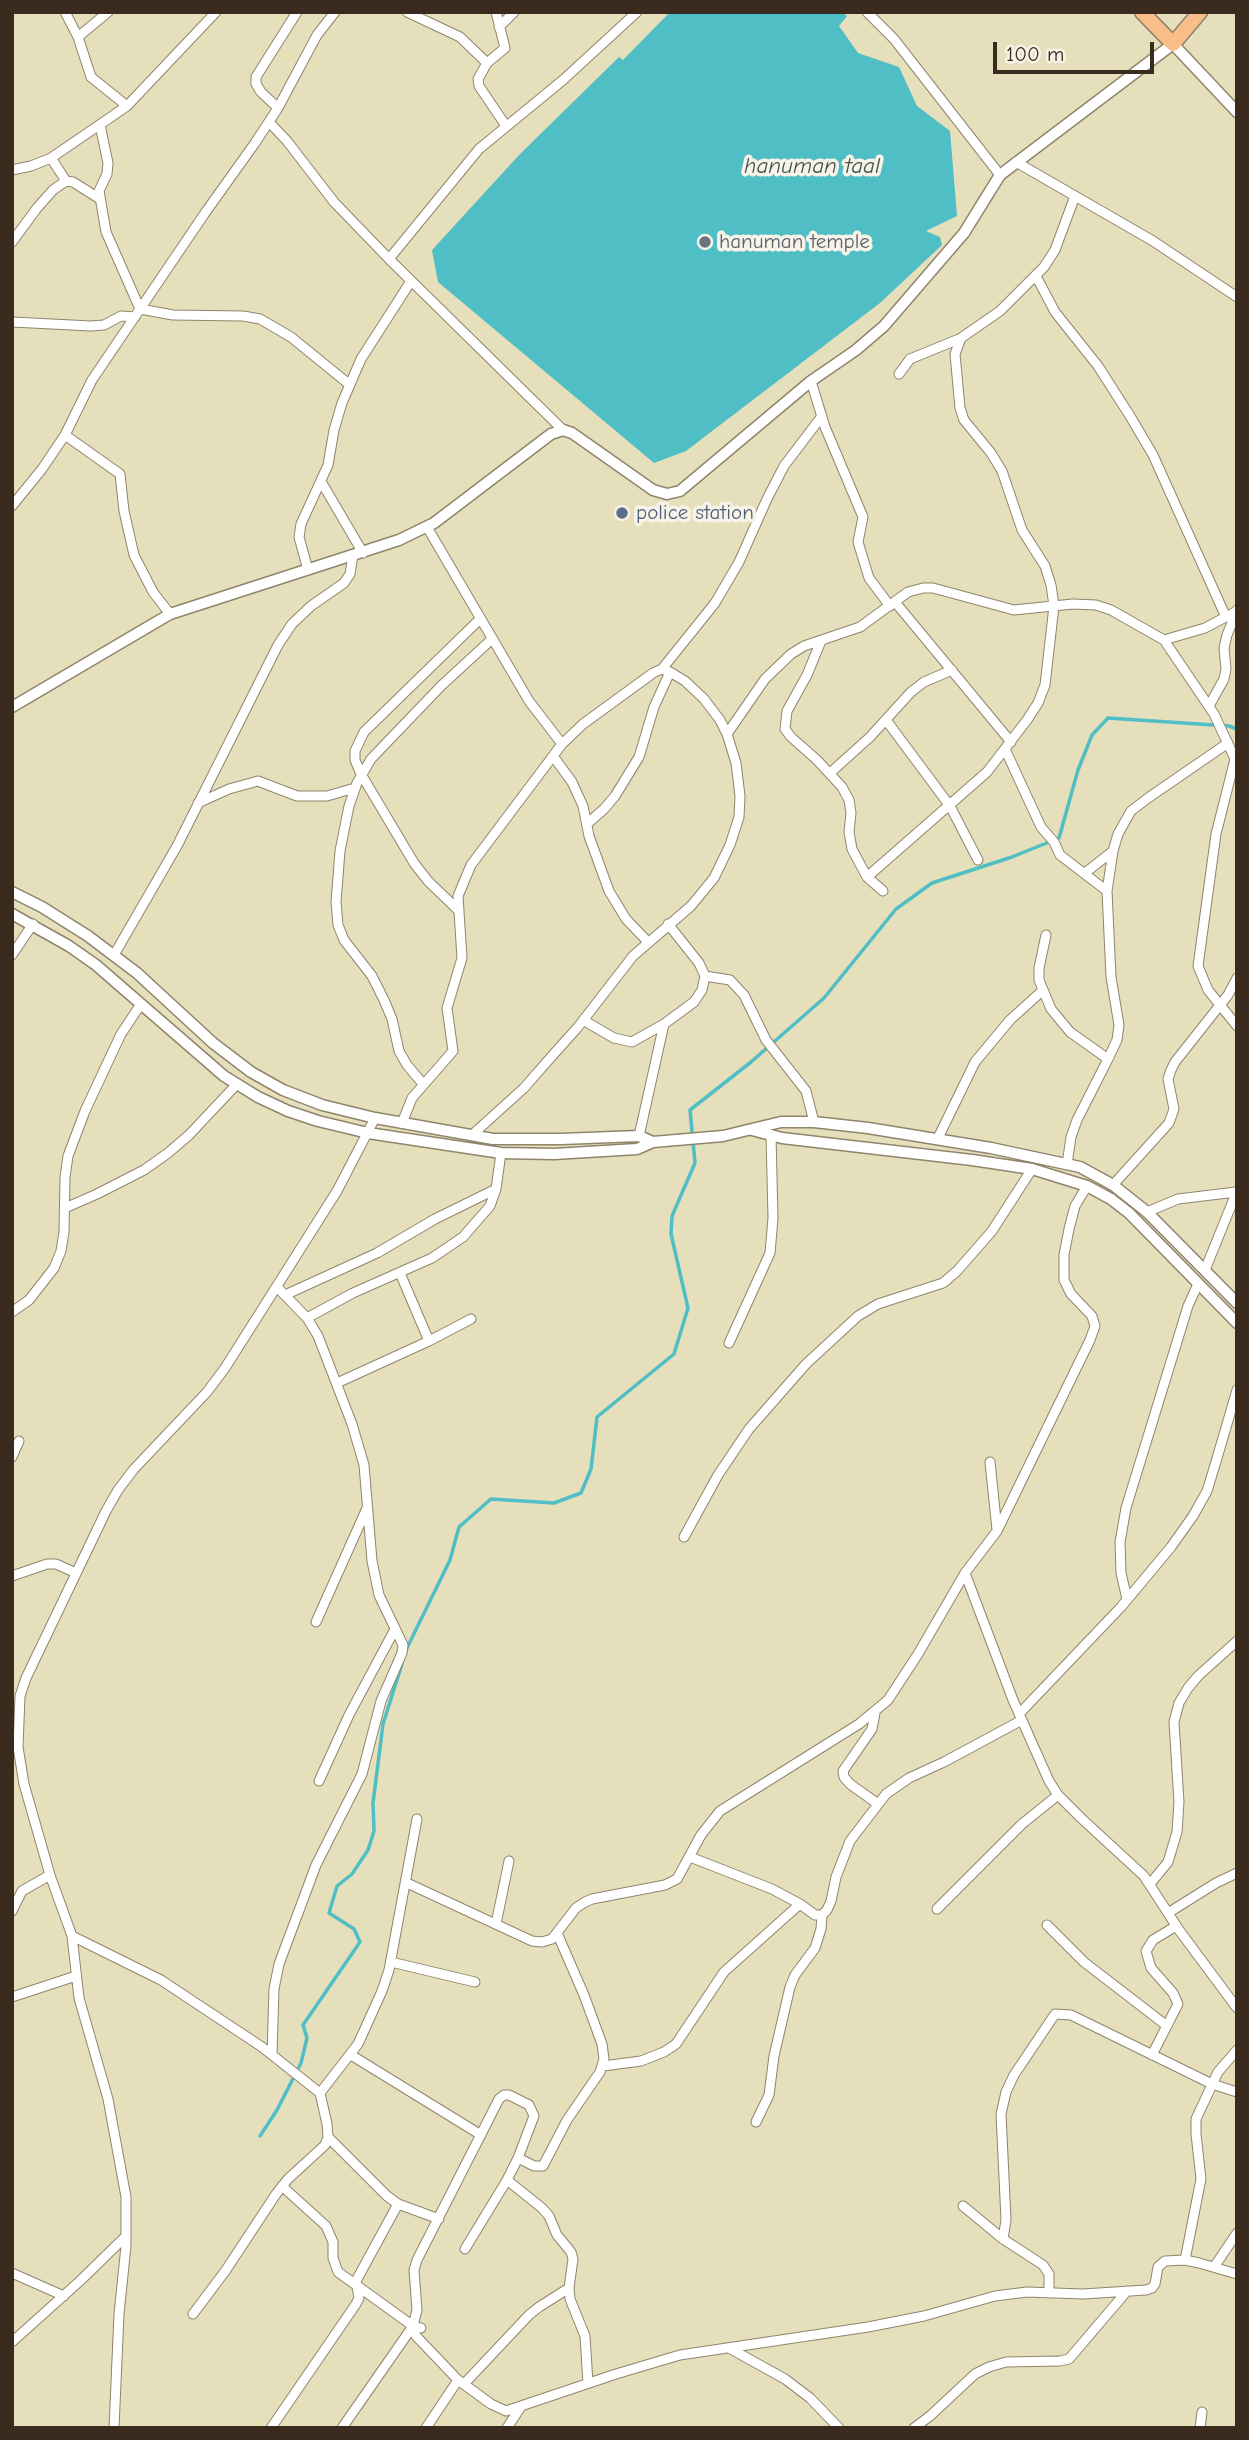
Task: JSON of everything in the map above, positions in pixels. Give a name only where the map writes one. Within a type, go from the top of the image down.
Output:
[{"type":"main road","points":[[1142,12],[1172,44],[1200,12]]},
{"type":"street","points":[[65,12],[78,37],[91,77],[127,106]]},
{"type":"street","points":[[78,37],[108,12]]},
{"type":"street","points":[[12,170],[51,158],[127,106],[216,12]]},
{"type":"street","points":[[278,108],[261,92],[256,84],[256,77],[297,12]]},
{"type":"street","points":[[12,506],[65,435],[92,380],[269,122],[317,35],[335,12]]},
{"type":"street","points":[[407,12],[460,37],[487,63]]},
{"type":"street","points":[[496,12],[505,48],[487,63],[480,73],[479,86],[506,126]]},
{"type":"street","points":[[499,27],[514,12]]},
{"type":"street","points":[[389,259],[479,149],[563,80],[637,12]]},
{"type":"street","points":[[867,12],[894,39],[1000,175]]},
{"type":"street","points":[[269,122],[334,202],[563,430],[572,433],[653,490],[667,494],[680,491],[694,481],[811,382],[884,326],[964,233],[1000,175],[1172,44],[1237,112]]},
{"type":"street","points":[[100,125],[108,163],[100,191],[106,232],[137,313]]},
{"type":"street","points":[[51,158],[66,181]]},
{"type":"street","points":[[1016,162],[1153,242],[1237,297]]},
{"type":"street","points":[[12,242],[37,208],[53,190],[66,181],[73,182],[100,199]]},
{"type":"street","points":[[899,374],[910,359],[961,338],[982,325],[1036,276],[1055,250],[1075,196]]},
{"type":"street","points":[[1036,276],[1055,312],[1098,366],[1153,455],[1225,615]]},
{"type":"street","points":[[307,570],[299,537],[301,524],[322,483],[334,430],[350,385],[361,359],[411,281]]},
{"type":"street","points":[[12,322],[91,326],[104,325],[121,316],[137,313],[243,316],[260,319],[291,337],[350,385]]},
{"type":"street","points":[[867,877],[987,772],[1038,703],[1045,685],[1054,606],[1051,585],[1045,566],[1022,530],[1002,471],[964,420],[960,408],[955,354],[961,338]]},
{"type":"street","points":[[811,382],[863,517],[858,542],[869,578],[952,670],[1008,745],[1041,827],[1054,842],[1060,855],[1107,891]]},
{"type":"street","points":[[588,824],[604,809],[634,767],[666,670],[715,603],[739,562],[766,499],[784,466],[822,416]]},
{"type":"street","points":[[12,708],[170,614],[399,540],[427,527],[551,434],[563,430]]},
{"type":"street","points":[[65,435],[120,474],[124,511],[134,555],[153,592],[170,614]]},
{"type":"street","points":[[322,483],[360,553]]},
{"type":"street","points":[[427,527],[529,701],[562,744]]},
{"type":"street","points":[[114,956],[177,846],[278,645],[292,624],[311,606],[344,583],[360,553]]},
{"type":"street","points":[[727,734],[765,678],[791,654],[804,646],[860,627],[908,592],[933,588],[1014,610],[1073,604],[1096,605],[1111,610],[1164,640],[1211,710],[1236,761],[1216,834],[1198,966],[1218,1004],[1237,1026]]},
{"type":"street","points":[[1164,640],[1205,628],[1237,610]]},
{"type":"street","points":[[1211,710],[1224,679],[1224,648],[1237,610]]},
{"type":"street","points":[[457,909],[414,863],[361,774],[355,760],[355,751],[364,732],[480,619]]},
{"type":"street","points":[[423,1084],[399,1051],[392,1019],[372,976],[344,940],[338,925],[336,902],[340,851],[355,788],[361,774],[403,725],[492,639]]},
{"type":"street","points":[[821,641],[807,675],[787,711],[785,723],[791,737],[830,773],[849,800],[852,849],[867,877],[883,891]]},
{"type":"street","points":[[472,1135],[524,1088],[583,1020],[613,979],[648,942],[691,906],[714,878],[730,845],[739,817],[740,796],[736,763],[727,734],[704,699],[685,681],[666,670]]},
{"type":"street","points":[[402,1123],[412,1098],[453,1051],[447,1008],[462,958],[457,909],[464,877],[471,864],[562,744],[583,724],[666,670]]},
{"type":"street","points":[[830,773],[886,720],[911,692],[924,682],[952,670]]},
{"type":"street","points":[[886,720],[950,806],[978,859]]},
{"type":"street","points":[[1067,1164],[1077,1120],[1108,1059],[1119,1025],[1111,977],[1107,891],[1118,834],[1131,811],[1226,740]]},
{"type":"street","points":[[553,756],[572,782],[609,891],[626,919],[648,942]]},
{"type":"street","points":[[198,803],[229,789],[258,781],[297,796],[327,796],[355,788]]},
{"type":"street","points":[[1085,873],[1113,851]]},
{"type":"street","points":[[12,892],[88,936],[137,973],[213,1043],[251,1072],[283,1090],[322,1105],[374,1118],[493,1139],[639,1136],[653,1142]]},
{"type":"street","points":[[12,914],[33,924],[96,965],[175,1036],[237,1084],[288,1111],[368,1133],[501,1153],[554,1154],[637,1149],[653,1142],[716,1136],[781,1122],[814,1122],[939,1138],[1080,1167],[1113,1185],[1147,1212],[1237,1303]]},
{"type":"street","points":[[12,956],[33,924]]},
{"type":"street","points":[[583,1020],[614,1038],[632,1042],[664,1024],[694,1002],[702,990],[705,976],[699,963],[667,924]]},
{"type":"street","points":[[1046,935],[1039,968],[1042,991],[1051,1009],[1070,1032],[1108,1059]]},
{"type":"street","points":[[705,976],[730,980],[744,995],[766,1040],[806,1091],[814,1122]]},
{"type":"street","points":[[1113,1185],[1169,1123],[1174,1109],[1168,1079],[1171,1070],[1218,1004],[1228,995],[1237,978]]},
{"type":"street","points":[[939,1138],[975,1062],[992,1039],[1042,991]]},
{"type":"street","points":[[12,1312],[29,1300],[54,1268],[61,1251],[68,1156],[85,1111],[121,1034],[141,1004]]},
{"type":"street","points":[[639,1136],[664,1024]]},
{"type":"street","points":[[65,1208],[144,1170],[168,1153],[189,1135],[237,1084]]},
{"type":"street","points":[[114,2428],[126,2241],[126,2197],[108,2099],[79,1998],[72,1936],[50,1875],[24,1784],[18,1747],[16,1694],[118,1490],[134,1469],[206,1392],[277,1287],[337,1191],[374,1118]]},
{"type":"street","points":[[750,1129],[771,1135],[1032,1169],[1087,1186],[1129,1213],[1237,1323]]},
{"type":"street","points":[[729,1343],[770,1253],[773,1218],[771,1135]]},
{"type":"street","points":[[307,1318],[354,1293],[432,1258],[463,1237],[491,1206],[501,1153]]},
{"type":"street","points":[[684,1537],[718,1475],[749,1429],[806,1364],[858,1316],[878,1304],[943,1283],[957,1271],[992,1231],[1032,1169]]},
{"type":"street","points":[[407,1883],[532,1941],[552,1939],[576,1908],[584,1902],[665,1885],[677,1879],[701,1835],[720,1811],[874,1713],[888,1700],[965,1573],[997,1531],[1095,1326],[1092,1316],[1071,1294],[1064,1280],[1064,1255],[1069,1229],[1075,1206],[1087,1186]]},
{"type":"street","points":[[285,1295],[377,1253],[435,1219],[496,1189]]},
{"type":"street","points":[[1147,1212],[1178,1199],[1236,1191],[1205,1270]]},
{"type":"street","points":[[400,1273],[429,1341]]},
{"type":"street","points":[[1127,1599],[1121,1573],[1120,1542],[1126,1508],[1188,1306],[1198,1284]]},
{"type":"street","points":[[272,2055],[274,1989],[279,1964],[316,1866],[362,1774],[381,1701],[403,1645],[379,1595],[372,1561],[364,1465],[337,1383],[318,1336],[307,1318],[277,1287]]},
{"type":"street","points":[[337,1383],[471,1319]]},
{"type":"street","points":[[690,1857],[762,1885],[800,1904],[815,1915],[821,1915],[827,1910],[850,1840],[878,1804],[897,1785],[1021,1717],[1127,1599],[1193,1516],[1207,1491],[1237,1390]]},
{"type":"street","points":[[12,1457],[19,1441]]},
{"type":"street","points":[[990,1462],[997,1531]]},
{"type":"street","points":[[316,1622],[368,1506]]},
{"type":"street","points":[[12,1564],[14,1575],[47,1564],[56,1564],[76,1573]]},
{"type":"street","points":[[965,1573],[1049,1781],[1058,1795],[1150,1884],[1176,1926],[1236,2005]]},
{"type":"street","points":[[319,1781],[349,1715],[395,1629]]},
{"type":"street","points":[[1150,1884],[1168,1862],[1177,1832],[1174,1722],[1180,1703],[1198,1676],[1237,1641]]},
{"type":"street","points":[[874,1713],[875,1722],[865,1742],[843,1771],[850,1784],[878,1804]]},
{"type":"street","points":[[937,1909],[1023,1824],[1058,1795]]},
{"type":"street","points":[[320,2092],[351,2055],[367,2029],[382,1991],[391,1962],[417,1819]]},
{"type":"street","points":[[496,1924],[509,1861]]},
{"type":"street","points":[[1168,1913],[1237,1872]]},
{"type":"street","points":[[12,1911],[22,1891],[50,1875]]},
{"type":"street","points":[[603,2066],[641,2061],[676,2044],[724,1972],[800,1904]]},
{"type":"street","points":[[756,2122],[769,2095],[774,2056],[790,1987],[815,1948],[821,1929],[821,1915]]},
{"type":"street","points":[[1047,1925],[1084,1962],[1167,2026]]},
{"type":"street","points":[[1152,2054],[1178,2004],[1177,1999],[1152,1968],[1146,1951],[1153,1940],[1176,1926]]},
{"type":"street","points":[[518,2158],[534,2166],[543,2166],[567,2120],[603,2066],[602,2044],[557,1933]]},
{"type":"street","points":[[72,1936],[161,1980],[302,2078],[320,2092],[328,2137],[370,2181],[398,2204],[439,2219]]},
{"type":"street","points":[[391,1962],[475,1982]]},
{"type":"street","points":[[12,1997],[76,1976]]},
{"type":"street","points":[[1003,2239],[1006,2220],[1001,2114],[1006,2092],[1014,2075],[1055,2014],[1071,2015],[1212,2084],[1237,2092]]},
{"type":"street","points":[[1185,2260],[1201,2179],[1196,2119],[1218,2072],[1237,2050]]},
{"type":"street","points":[[351,2055],[481,2135]]},
{"type":"street","points":[[465,2249],[507,2180],[534,2116],[529,2105],[509,2095],[499,2099],[414,2270],[418,2310],[416,2336],[461,2382],[499,2409],[506,2411],[588,2382],[680,2355],[868,2328],[995,2296],[1027,2292],[1083,2294],[1152,2288],[1160,2264],[1165,2261],[1185,2260],[1237,2274]]},
{"type":"street","points":[[193,2314],[282,2186],[319,2152],[328,2137]]},
{"type":"street","points":[[507,2180],[542,2208],[549,2216],[557,2235],[571,2252],[573,2259],[570,2299],[585,2336],[588,2382]]},
{"type":"street","points":[[282,2186],[326,2226],[333,2242],[333,2258],[338,2272],[417,2327]]},
{"type":"street","points":[[271,2428],[356,2304],[359,2298],[359,2274],[398,2204]]},
{"type":"street","points":[[963,2206],[1003,2239],[1048,2270],[1049,2293]]},
{"type":"street","points":[[1213,2267],[1237,2233]]},
{"type":"street","points":[[12,2342],[126,2241]]},
{"type":"street","points":[[12,2273],[64,2295]]},
{"type":"street","points":[[426,2428],[461,2382],[529,2315],[569,2288]]},
{"type":"street","points":[[915,2428],[975,2374],[989,2367],[1006,2362],[1069,2359],[1127,2291]]},
{"type":"street","points":[[342,2428],[417,2327]]},
{"type":"street","points":[[729,2348],[785,2379],[819,2406],[839,2428]]},
{"type":"street","points":[[507,2428],[522,2406]]},
{"type":"street","points":[[1200,2428],[1202,2412]]},
{"type":"water","name":"hanuman taal","points":[[670,12],[842,12],[847,16],[839,26],[858,53],[899,67],[917,106],[950,131],[957,216],[926,231],[940,237],[942,245],[880,303],[686,451],[654,463],[438,282],[432,250],[520,154],[619,57],[623,60]]},
{"type":"waterway","points":[[406,1650],[450,1560],[459,1527],[491,1499],[554,1503],[581,1493],[591,1469],[597,1417],[674,1354],[688,1308],[671,1234],[672,1216],[695,1163],[690,1110],[751,1062],[824,998],[896,909],[932,883],[1012,857],[1059,838],[1078,770],[1092,735],[1108,718],[1229,726],[1237,729]]},
{"type":"waterway","points":[[260,2136],[301,2063],[307,2038],[303,2025],[360,1942],[354,1929],[329,1913],[337,1886],[352,1874],[368,1850],[374,1831],[373,1803],[383,1724],[402,1664]]},
{"type":"place","name":"hanuman temple","points":[[705,242]]},
{"type":"place","name":"police station","points":[[622,513]]}]
